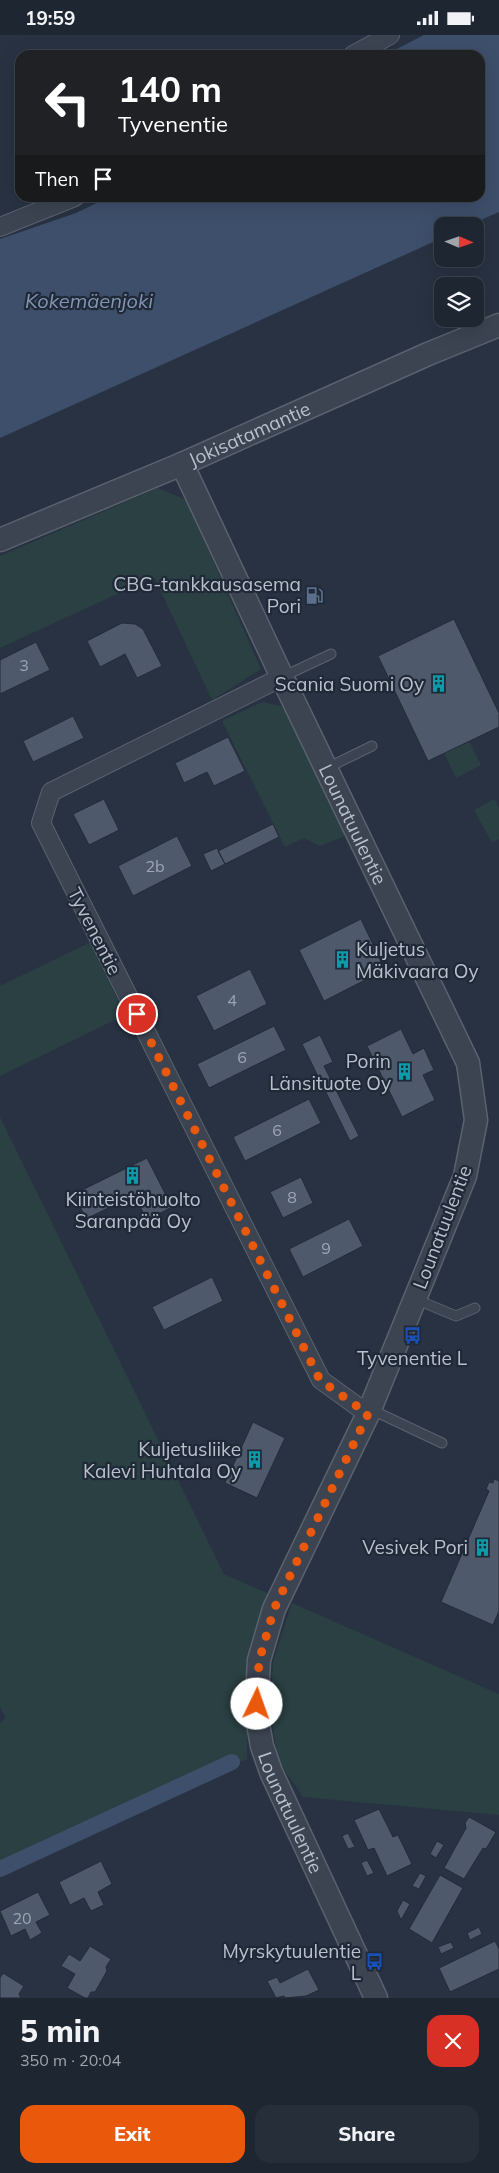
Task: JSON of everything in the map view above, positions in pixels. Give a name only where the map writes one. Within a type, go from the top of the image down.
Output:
[{"type":"street","points":[[362,50],[390,35]]},
{"type":"street","points":[[0,227],[62,202]]},
{"type":"street","name":"Jokisatamantie","points":[[0,540],[182,464],[428,354],[499,325]]},
{"type":"street","name":"Lounatuulentie","points":[[182,464],[282,677],[468,1063],[476,1120],[465,1176],[369,1412],[274,1609],[259,1661],[256,1713],[262,1746],[270,1772],[376,1998]]},
{"type":"street","name":"Tyvenentie","points":[[282,677],[51,792],[40,823],[320,1380],[369,1412]]},
{"type":"lane","points":[[282,677],[331,654]]},
{"type":"lane","points":[[326,769],[372,746]]},
{"type":"lane","points":[[415,1299],[456,1316],[475,1307]]},
{"type":"lane","points":[[369,1412],[442,1443]]},
{"type":"green space","points":[[158,488],[186,500],[261,669],[212,700],[154,577],[0,648],[0,556]]},
{"type":"green space","points":[[262,702],[285,707],[345,836],[320,846],[304,838],[285,847],[222,721]]},
{"type":"green space","points":[[469,741],[481,765],[456,778],[444,753]]},
{"type":"green space","points":[[494,799],[499,808],[499,839],[492,843],[474,810]]},
{"type":"green space","points":[[91,942],[125,1015],[0,1076],[0,986]]},
{"type":"green space","points":[[0,1117],[224,1574],[269,1594],[247,1657],[247,1759],[0,1873],[0,1723],[6,1718],[0,1707]]},
{"type":"green space","points":[[292,1603],[499,1694],[499,1815],[303,1797],[278,1761],[270,1710],[273,1662]]},
{"type":"water","name":"Kokemäenjoki","points":[[424,35],[499,35],[499,212],[484,219],[484,217],[434,217],[434,242],[0,438],[0,239],[76,213],[99,202],[485,202],[485,50],[395,50]]},
{"type":"building","name":"Scania Suomi Oy","points":[[454,619],[499,713],[499,727],[428,761],[378,656]]},
{"type":"building","points":[[122,623],[135,624],[143,629],[162,666],[137,678],[125,654],[100,667],[87,641]]},
{"type":"building","points":[[36,642],[50,670],[0,694],[0,660]]},
{"type":"building","points":[[73,716],[84,738],[33,762],[23,741]]},
{"type":"building","points":[[228,737],[245,771],[214,786],[207,772],[184,783],[175,763]]},
{"type":"building","points":[[104,799],[119,830],[89,845],[73,814]]},
{"type":"building","points":[[273,824],[279,837],[225,864],[218,851]]},
{"type":"building","points":[[177,836],[192,866],[133,896],[118,866]]},
{"type":"building","points":[[217,848],[225,864],[211,871],[203,854]]},
{"type":"building","name":"Kuljetus Mäkivaara Oy","points":[[361,919],[385,970],[324,1001],[299,950]]},
{"type":"building","points":[[250,969],[267,1004],[214,1031],[196,996]]},
{"type":"building","points":[[274,1026],[286,1050],[209,1088],[197,1064]]},
{"type":"building","name":"Porin Länsituote Oy","points":[[401,1029],[413,1054],[424,1048],[434,1070],[423,1075],[435,1100],[402,1117],[367,1046]]},
{"type":"building","points":[[320,1035],[333,1062],[324,1066],[359,1136],[350,1141],[302,1044]]},
{"type":"building","points":[[309,1099],[321,1123],[245,1161],[233,1137]]},
{"type":"building","name":"Kiinteistöhuolto Saranpää Oy","points":[[147,1158],[172,1207],[147,1220],[134,1195],[86,1219],[74,1194]]},
{"type":"building","points":[[301,1177],[313,1203],[283,1218],[270,1192]]},
{"type":"building","points":[[349,1219],[363,1246],[303,1277],[289,1249]]},
{"type":"building","points":[[212,1277],[223,1301],[164,1330],[152,1307]]},
{"type":"building","name":"Kuljetusliike Kalevi Huhtala Oy","points":[[253,1422],[285,1438],[257,1498],[225,1483]]},
{"type":"building","name":"Vesivek Pori","points":[[494,1479],[499,1481],[499,1611],[493,1625],[441,1602],[489,1491],[486,1489],[489,1482],[493,1483]]},
{"type":"building","points":[[379,1809],[393,1837],[398,1835],[412,1864],[387,1876],[374,1848],[368,1850],[354,1820]]},
{"type":"building","points":[[469,1817],[496,1832],[486,1849],[483,1848],[464,1879],[444,1868],[466,1828],[465,1823]]},
{"type":"building","points":[[348,1833],[355,1847],[348,1849],[342,1836]]},
{"type":"building","points":[[437,1841],[444,1845],[436,1858],[430,1854]]},
{"type":"building","points":[[367,1860],[374,1873],[367,1876],[361,1863]]},
{"type":"building","points":[[101,1861],[112,1884],[98,1892],[104,1905],[91,1911],[84,1898],[70,1905],[59,1882]]},
{"type":"building","points":[[420,1873],[426,1876],[419,1889],[412,1886]]},
{"type":"building","points":[[440,1875],[463,1888],[432,1943],[409,1929]]},
{"type":"building","points":[[38,1892],[50,1915],[36,1922],[42,1933],[30,1940],[25,1929],[11,1936],[0,1911]]},
{"type":"building","points":[[403,1900],[410,1904],[401,1920],[397,1911]]},
{"type":"building","points":[[479,1927],[482,1934],[470,1940],[467,1933]]},
{"type":"building","points":[[495,1941],[499,1949],[499,1969],[450,1992],[439,1968]]},
{"type":"building","points":[[451,1942],[454,1948],[441,1954],[438,1947]]},
{"type":"building","points":[[90,1946],[111,1959],[106,1967],[107,1971],[95,1992],[91,1992],[88,1998],[85,1998],[67,1988],[75,1974],[61,1966],[69,1954],[80,1961]]},
{"type":"building","points":[[308,1969],[319,1990],[306,1996],[276,1998],[267,1981],[277,1977],[280,1983]]},
{"type":"building","points":[[3,1973],[24,1986],[19,1994],[21,1998],[0,1998],[0,1978]]},
{"type":"waterway","points":[[0,1869],[232,1762]]},
{"type":"place","name":"CBG-tankkausasema Pori","points":[[315,595]]},
{"type":"place","name":"Scania Suomi Oy","points":[[438,684]]},
{"type":"place","name":"Kuljetus Mäkivaara Oy","points":[[342,960]]},
{"type":"place","name":"Porin Länsituote Oy","points":[[405,1072]]},
{"type":"place","name":"Kiinteistöhuolto Saranpää Oy","points":[[133,1176]]},
{"type":"place","name":"Tyvenentie L","points":[[412,1335]]},
{"type":"place","name":"Kuljetusliike Kalevi Huhtala Oy","points":[[255,1460]]},
{"type":"place","name":"Vesivek Pori","points":[[482,1547]]},
{"type":"place","name":"Myrskytuulentie L","points":[[375,1962]]},
{"type":"route","points":[[137,1014],[320,1380],[368,1414],[328,1502],[274,1609],[259,1661],[257,1704]]}]
